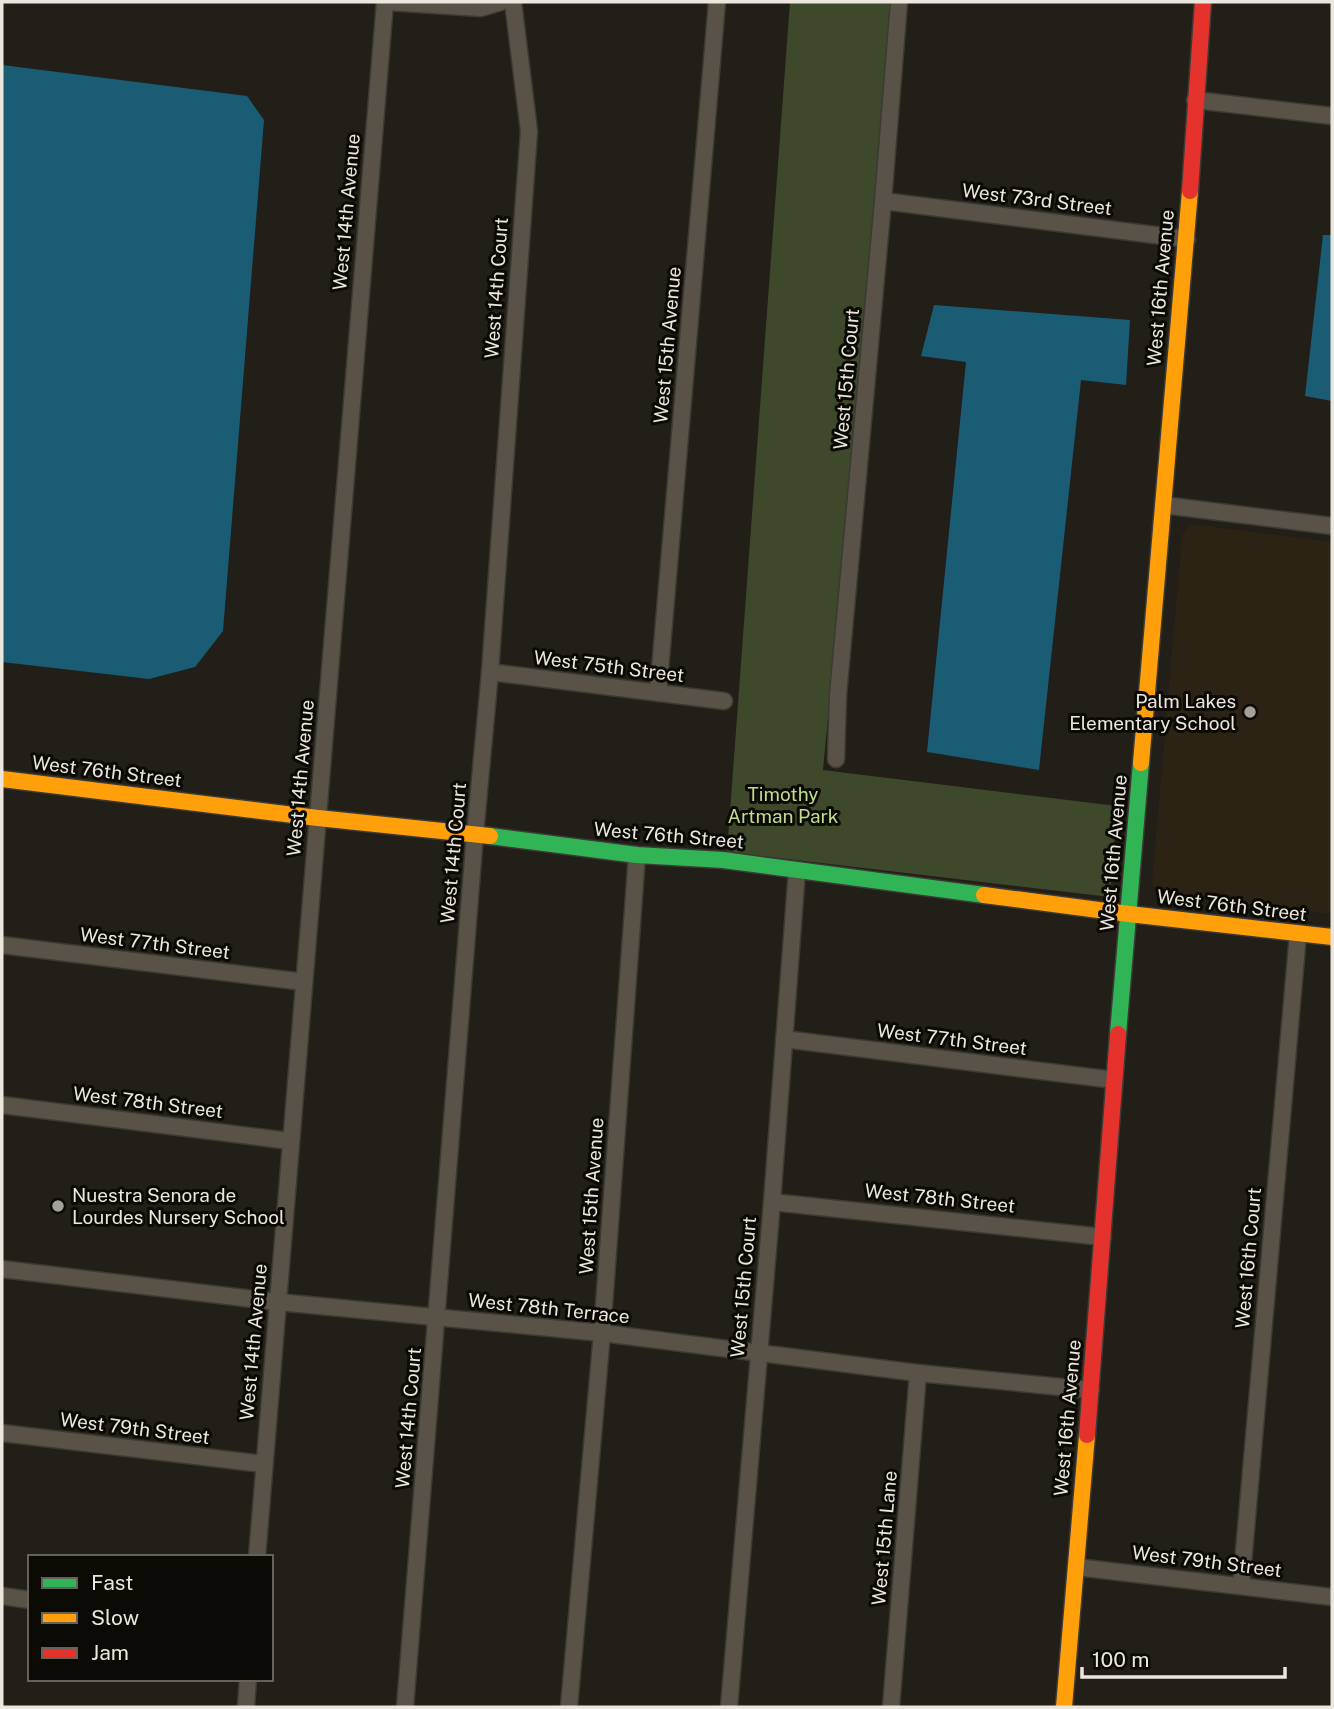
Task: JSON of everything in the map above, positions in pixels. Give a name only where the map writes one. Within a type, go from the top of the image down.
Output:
[{"type":"street","points":[[386,2],[481,8],[501,2]]},
{"type":"street","name":"West 14th Avenue","points":[[257,1555],[386,2]]},
{"type":"street","name":"West 14th Court","points":[[405,1707],[490,672],[529,131],[513,2]]},
{"type":"street","name":"West 15th Avenue","points":[[658,693],[717,2]]},
{"type":"street","name":"West 15th Court","points":[[836,759],[838,695],[900,2]]},
{"type":"street","name":"West 16th Avenue","points":[[1064,1707],[1114,1080],[1186,239],[1203,2]]},
{"type":"street","points":[[1195,100],[1332,116]]},
{"type":"street","name":"West 73rd Street","points":[[883,201],[1186,239]]},
{"type":"street","points":[[1163,505],[1332,526]]},
{"type":"street","name":"West 75th Street","points":[[490,672],[724,701]]},
{"type":"street","name":"West 76th Street","points":[[2,779],[637,855],[723,860],[1129,914],[1332,937]]},
{"type":"street","name":"West 15th Avenue","points":[[569,1707],[602,1334],[637,855]]},
{"type":"street","name":"West 15th Court","points":[[729,1707],[797,870]]},
{"type":"street","name":"West 16th Court","points":[[1241,1586],[1298,934]]},
{"type":"street","name":"West 77th Street","points":[[2,945],[304,982]]},
{"type":"street","name":"West 77th Street","points":[[784,1039],[1114,1080]]},
{"type":"street","name":"West 78th Street","points":[[2,1105],[290,1140]]},
{"type":"street","name":"West 78th Street","points":[[772,1202],[1103,1237]]},
{"type":"street","name":"West 78th Terrace","points":[[2,1269],[278,1302],[602,1334],[918,1373],[1091,1390]]},
{"type":"street","name":"West 15th Lane","points":[[891,1707],[918,1373]]},
{"type":"street","name":"West 79th Street","points":[[2,1433],[263,1464]]},
{"type":"street","name":"West 79th Street","points":[[1076,1567],[1332,1597]]},
{"type":"street","points":[[2,1597],[28,1600]]},
{"type":"street","points":[[246,1707],[248,1681]]},
{"type":"shaded area","name":"Palm Lakes Elementary School","points":[[1192,524],[1332,542],[1332,914],[1167,895],[1156,889],[1152,883],[1182,535]]},
{"type":"green space","name":"Timothy Artman Park","points":[[790,2],[895,2],[823,770],[1117,806],[1110,897],[727,852]]},
{"type":"water","points":[[2,65],[247,96],[264,120],[223,631],[195,667],[149,679],[2,662]]},
{"type":"water","points":[[1323,235],[1332,235],[1332,401],[1305,396]]},
{"type":"water","points":[[934,305],[1130,320],[1126,385],[1081,380],[1039,770],[927,752],[966,362],[921,356]]},
{"type":"traffic: fast","points":[[1118,1034],[1141,763]]},
{"type":"traffic: fast","points":[[490,836],[637,855],[723,860],[984,895]]},
{"type":"traffic: slow","points":[[1141,763],[1190,191]]},
{"type":"traffic: slow","points":[[2,779],[490,836]]},
{"type":"traffic: slow","points":[[984,895],[1332,937]]},
{"type":"traffic: slow","points":[[1064,1707],[1087,1435]]},
{"type":"traffic: jam","points":[[1190,191],[1203,2]]},
{"type":"traffic: jam","points":[[1087,1435],[1118,1034]]},
{"type":"place","name":"Palm Lakes Elementary School","points":[[1250,712]]},
{"type":"place","name":"Nuestra Senora de Lourdes Nursery School","points":[[58,1206]]}]
